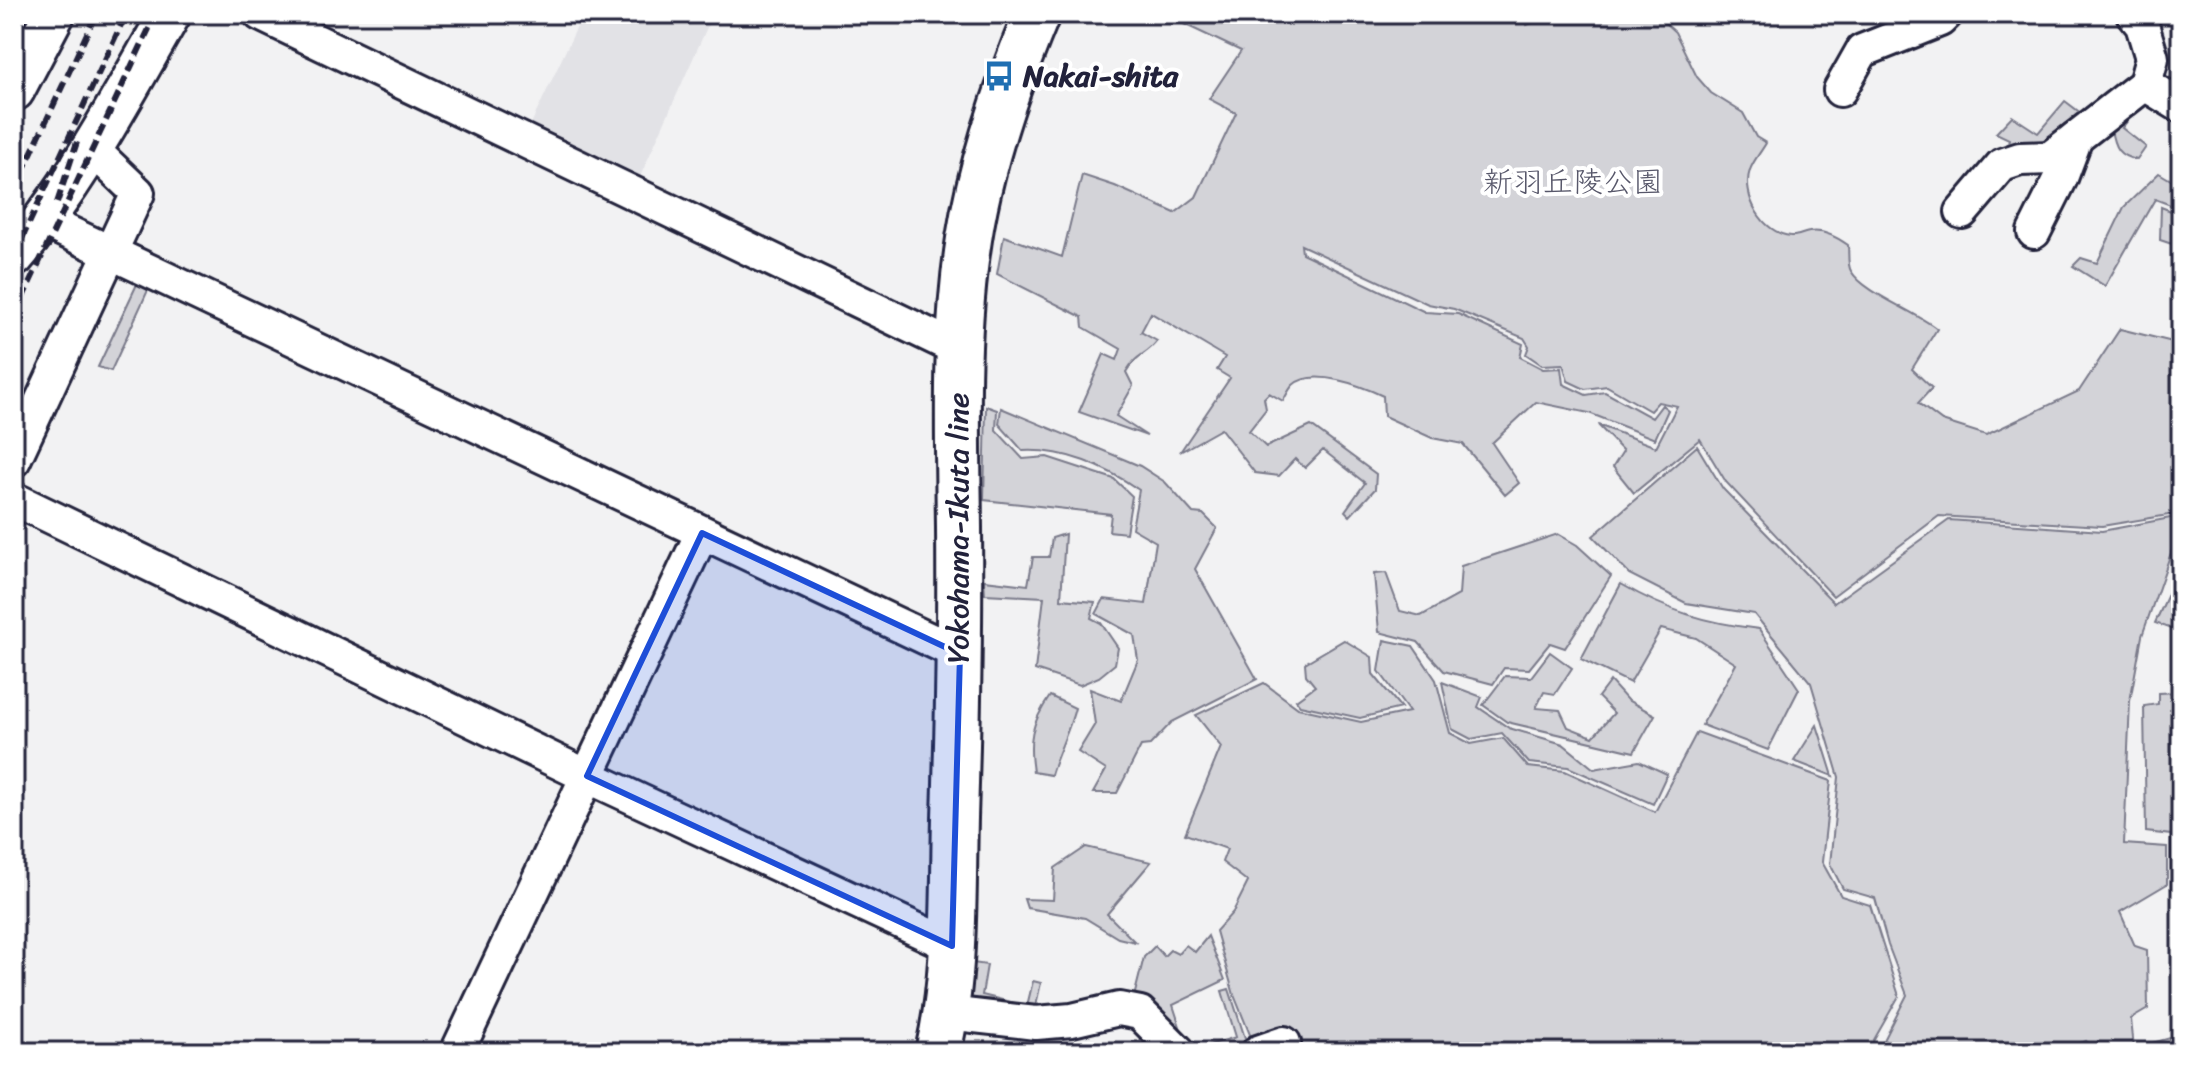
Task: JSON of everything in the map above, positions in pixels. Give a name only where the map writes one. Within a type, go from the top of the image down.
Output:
[{"type":"main road","name":"Yokohama-Ikuta line","points":[[943,1032],[952,946],[960,654],[958,349],[969,239],[986,154],[1037,14]]},
{"type":"street","points":[[14,90],[54,14]]},
{"type":"street","points":[[14,256],[44,221],[170,14]]},
{"type":"street","points":[[260,14],[958,349]]},
{"type":"street","points":[[1840,90],[1862,51],[1940,20],[1946,14]]},
{"type":"street","points":[[1962,212],[2002,165],[2020,159],[2050,158],[2145,84],[2152,58],[2142,25],[2133,14]]},
{"type":"street","points":[[2145,84],[2181,106]]},
{"type":"street","points":[[2034,232],[2061,178],[2076,138]]},
{"type":"street","points":[[14,460],[138,193],[91,148]]},
{"type":"street","points":[[44,221],[960,654]]},
{"type":"street","points":[[14,499],[587,776],[952,946]]},
{"type":"street","points":[[457,1052],[702,533]]},
{"type":"street","points":[[943,1032],[1072,1020],[1119,1009],[1140,1013],[1179,1052]]},
{"type":"highlighted area","points":[[702,533],[960,654],[952,946],[587,776]]},
{"type":"shaded area","points":[[583,14],[713,14],[639,179],[530,126]]},
{"type":"green space","name":"新羽丘陵公園","points":[[1173,14],[1520,14],[1527,25],[1555,14],[1584,14],[1587,17],[1595,14],[1655,14],[1675,32],[1697,77],[1711,93],[1743,113],[1756,137],[1766,143],[1751,167],[1748,180],[1752,202],[1763,221],[1781,234],[1793,236],[1819,232],[1839,239],[1848,245],[1850,268],[1858,279],[1937,329],[1912,369],[1932,388],[1918,403],[1942,421],[1986,435],[2079,391],[2120,329],[2181,344],[2181,513],[2102,526],[1939,516],[1833,596],[1726,482],[1700,439],[1634,493],[1613,467],[1623,451],[1598,425],[1656,447],[1677,406],[1658,402],[1650,411],[1607,386],[1585,389],[1568,381],[1563,364],[1542,365],[1526,354],[1529,346],[1524,338],[1454,309],[1428,304],[1301,245],[1302,253],[1425,312],[1458,314],[1523,344],[1520,357],[1543,369],[1561,368],[1563,384],[1586,395],[1605,392],[1652,418],[1662,405],[1668,410],[1655,439],[1589,413],[1536,402],[1492,443],[1519,483],[1505,495],[1463,444],[1432,438],[1384,416],[1383,396],[1374,392],[1338,380],[1313,378],[1293,385],[1283,401],[1269,393],[1264,398],[1266,409],[1249,431],[1266,447],[1311,426],[1376,474],[1375,489],[1350,516],[1345,511],[1365,483],[1323,450],[1305,468],[1295,459],[1279,476],[1255,473],[1221,429],[1180,452],[1230,378],[1217,370],[1225,357],[1151,313],[1141,332],[1157,341],[1126,372],[1133,386],[1116,416],[1147,436],[1079,412],[1104,354],[1117,360],[1121,349],[1083,327],[1082,317],[997,274],[1004,236],[1062,257],[1082,175],[1175,213],[1196,197],[1236,113],[1209,99],[1241,51],[1171,18]]},
{"type":"green space","points":[[2065,101],[2082,114],[2048,151],[2006,154],[2009,139],[1996,133],[2012,116],[2038,133]]},
{"type":"green space","points":[[2141,104],[2122,128],[2146,147],[2137,160],[2118,150],[2111,129]]},
{"type":"green space","points":[[2159,173],[2181,186],[2181,209],[2155,199],[2105,286],[2073,266],[2081,258],[2097,263],[2124,207]]},
{"type":"green space","points":[[2161,207],[2181,215],[2181,247],[2160,240]]},
{"type":"green space","points":[[138,282],[149,288],[111,371],[98,367]]},
{"type":"green space","points":[[986,406],[997,410],[996,430],[1023,459],[1047,457],[1114,479],[1132,496],[1126,533],[1109,531],[1111,514],[984,500]]},
{"type":"green space","points":[[1001,408],[1140,466],[1165,482],[1193,513],[1203,514],[1217,528],[1195,569],[1257,679],[1172,722],[1150,745],[1141,746],[1117,793],[1093,793],[1106,770],[1078,752],[1095,724],[1090,689],[1121,701],[1138,660],[1134,635],[1096,614],[1104,599],[1146,604],[1156,542],[1132,528],[1139,490],[1084,461],[1054,453],[1023,451],[999,424]]},
{"type":"green space","points":[[1697,446],[1723,489],[1834,603],[1949,520],[2102,531],[2181,516],[2181,524],[2142,636],[2130,701],[2124,844],[2167,847],[2167,884],[2120,912],[2135,946],[2147,950],[2148,1009],[2131,1019],[2134,1048],[2181,1035],[2181,1048],[2171,1052],[2099,1052],[2086,1041],[2048,1052],[2023,1049],[2018,1052],[1878,1052],[1907,995],[1875,898],[1843,889],[1830,864],[1839,777],[1811,683],[1754,614],[1686,603],[1629,574],[1593,536]]},
{"type":"green space","points":[[1065,534],[1061,599],[1095,602],[1091,618],[1101,623],[1118,648],[1115,664],[1099,677],[1080,685],[1035,670],[1044,597],[985,594],[984,580],[1028,585],[1033,557],[1049,557],[1052,538]]},
{"type":"green space","points":[[1558,534],[1577,545],[1611,576],[1565,648],[1550,643],[1529,669],[1504,668],[1493,684],[1444,671],[1418,642],[1379,632],[1374,574],[1386,573],[1400,611],[1421,616],[1459,595],[1461,566]]},
{"type":"green space","points":[[2174,581],[2181,581],[2181,632],[2155,623]]},
{"type":"green space","points":[[1621,584],[1655,602],[1688,614],[1759,629],[1799,689],[1768,750],[1702,725],[1736,664],[1696,638],[1661,629],[1630,683],[1581,659]]},
{"type":"green space","points":[[1344,640],[1372,657],[1373,674],[1401,708],[1360,718],[1300,705],[1296,700],[1315,686],[1306,675],[1305,663]]},
{"type":"green space","points":[[1384,640],[1413,646],[1436,680],[1450,733],[1471,744],[1503,738],[1528,767],[1565,771],[1655,812],[1697,732],[1831,781],[1822,862],[1841,896],[1870,905],[1899,996],[1867,1052],[1257,1052],[1234,995],[1216,931],[1233,912],[1248,882],[1222,862],[1227,849],[1185,834],[1221,747],[1196,715],[1264,683],[1298,708],[1361,722],[1409,712],[1379,671]]},
{"type":"green space","points":[[1550,652],[1572,668],[1555,694],[1544,692],[1536,708],[1560,710],[1568,727],[1593,737],[1614,713],[1598,697],[1610,681],[1627,700],[1655,715],[1634,752],[1507,722],[1483,705],[1505,676],[1531,677]]},
{"type":"green space","points":[[1442,682],[1482,697],[1478,707],[1509,728],[1563,744],[1594,769],[1639,761],[1667,774],[1653,804],[1568,767],[1529,763],[1502,733],[1471,739],[1452,729]]},
{"type":"green space","points":[[2181,692],[2181,900],[2177,899],[2171,888],[2171,835],[2146,832],[2144,706],[2158,704],[2158,693]]},
{"type":"green space","points":[[1050,696],[1075,708],[1051,775],[1033,772],[1031,750],[1032,732]]},
{"type":"green space","points":[[1817,725],[1833,776],[1794,761]]},
{"type":"green space","points":[[1086,847],[1151,862],[1107,914],[1135,942],[1118,938],[1085,918],[1027,908],[1024,899],[1053,900],[1055,868]]},
{"type":"green space","points":[[1208,936],[1225,980],[1173,1005],[1187,1048],[1133,1001],[1144,957],[1155,946],[1164,956],[1170,950],[1178,954],[1186,945],[1195,952]]},
{"type":"green space","points":[[973,963],[987,965],[982,995],[1027,1006],[1033,981],[1041,983],[1034,1014],[968,1005]]},
{"type":"green space","points":[[1229,989],[1247,1044],[1221,1052],[1204,1052],[1205,1046],[1236,1037],[1222,991]]},
{"type":"railway","points":[[14,190],[96,14]]},
{"type":"railway","points":[[14,256],[126,14]]},
{"type":"railway","points":[[14,316],[156,14]]},
{"type":"railway","points":[[57,203],[77,142]]},
{"type":"place","name":"Nakai-shita","points":[[999,76]]}]
